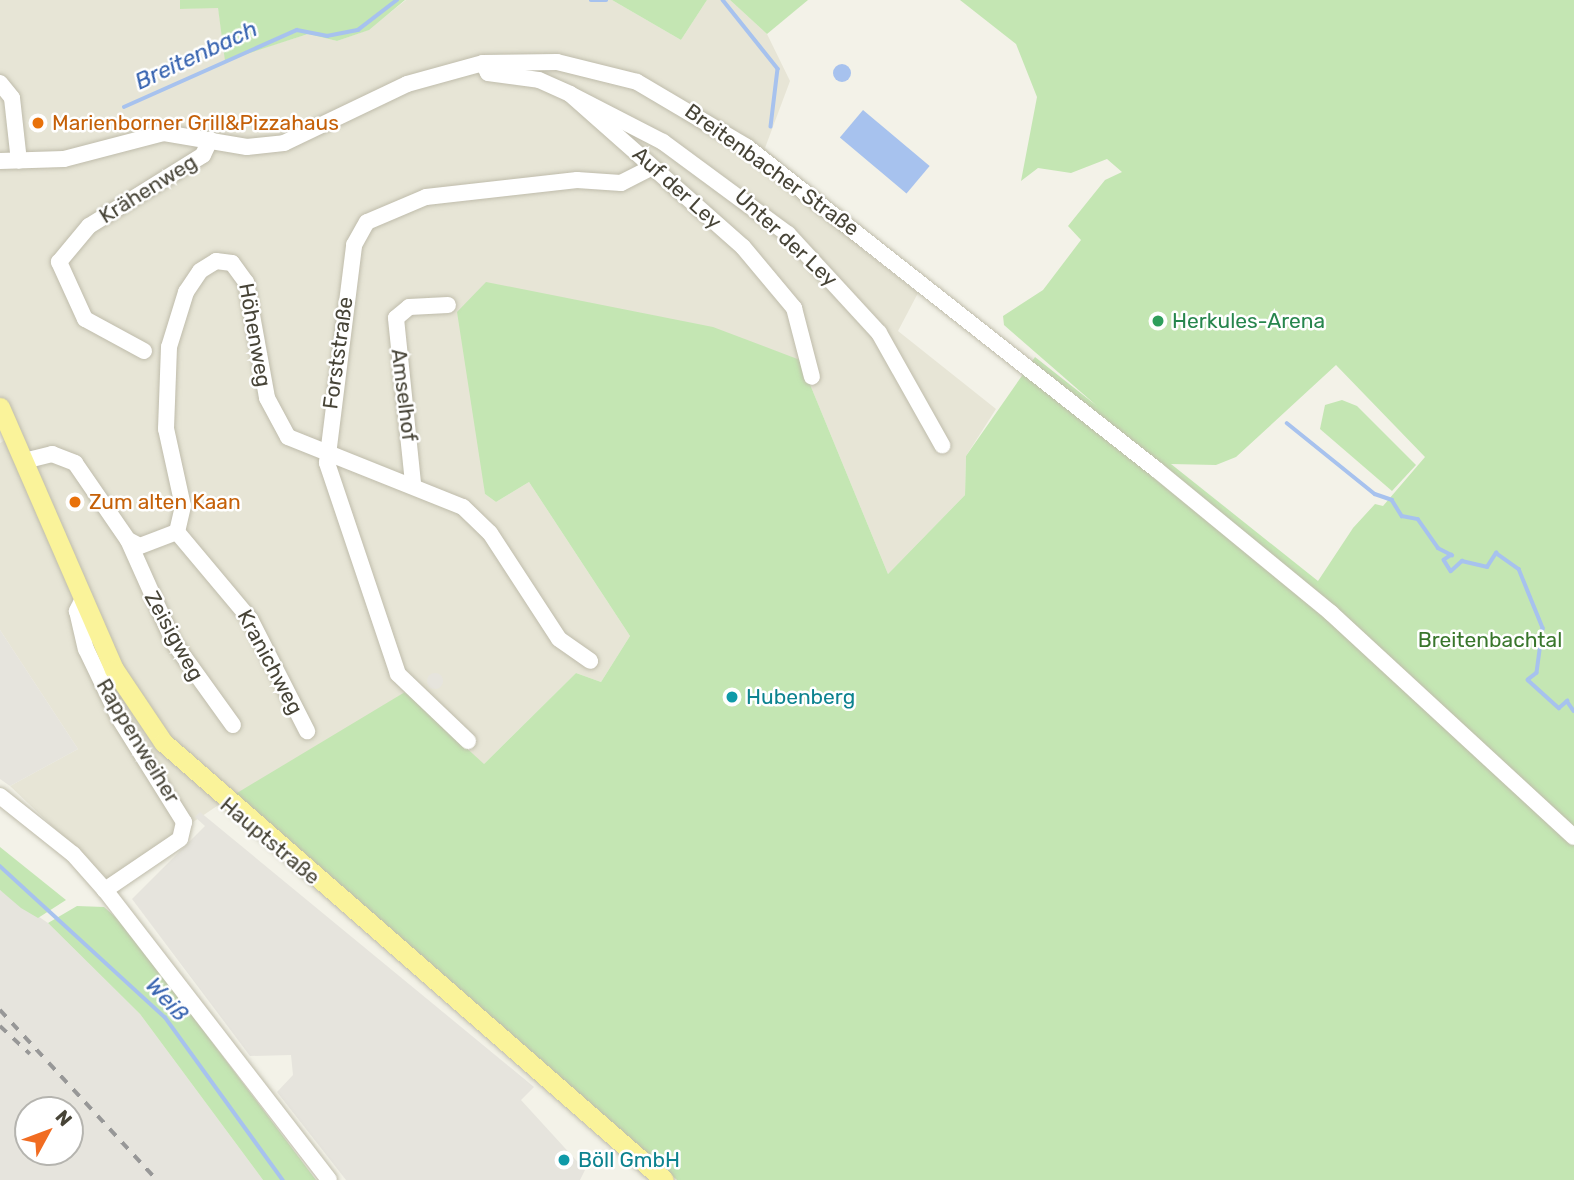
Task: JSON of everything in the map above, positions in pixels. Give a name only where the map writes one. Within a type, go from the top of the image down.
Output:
[{"type":"main road","name":"Hauptstraße","points":[[0,407],[28,460],[114,669],[181,762],[664,1180]]},
{"type":"street","name":"Breitenbacher Straße","points":[[0,161],[64,159],[164,132],[247,147],[284,143],[407,84],[483,63],[557,62],[598,70],[693,111],[1157,470],[1331,613],[1574,837]]},
{"type":"street","name":"Auf der Ley","points":[[483,63],[488,73],[539,80],[570,94],[779,286],[797,316],[812,377]]},
{"type":"street","points":[[0,83],[12,98],[19,160]]},
{"type":"street","name":"Unter der Ley","points":[[570,94],[626,119],[694,161],[806,250],[879,333],[942,445]]},
{"type":"street","name":"Krähenweg","points":[[144,351],[85,319],[62,277],[62,252],[133,193],[203,155],[210,141]]},
{"type":"street","name":"Forststraße","points":[[468,741],[398,674],[327,452],[354,245],[367,222],[426,197],[577,180],[621,183],[651,168]]},
{"type":"street","name":"Höhenweg","points":[[177,532],[183,506],[166,429],[169,347],[186,292],[209,264],[225,261],[243,271],[258,371],[278,424],[301,444],[448,496],[481,522],[559,639],[590,661]]},
{"type":"street","name":"Amselhof","points":[[413,483],[395,328],[402,309],[448,305]]},
{"type":"street","points":[[28,460],[52,454],[75,463],[128,540],[140,546],[177,532]]},
{"type":"street","name":"Kranichweg","points":[[177,532],[250,619],[307,731]]},
{"type":"street","name":"Zeisigweg","points":[[128,540],[174,643],[233,725]]},
{"type":"street","name":"Rappenweiher","points":[[84,597],[76,611],[86,649],[119,718],[184,822],[180,839],[105,890]]},
{"type":"street","points":[[0,796],[73,854],[105,890],[329,1180]]},
{"type":"shaded area","points":[[0,0],[180,0],[180,9],[218,7],[226,60],[308,34],[337,41],[368,30],[406,0],[612,0],[681,40],[707,0],[730,0],[767,34],[790,81],[765,148],[814,192],[863,250],[918,293],[898,331],[996,409],[966,456],[965,495],[888,574],[800,360],[484,471],[485,494],[496,502],[529,482],[630,636],[601,682],[576,673],[484,764],[232,796],[108,879],[10,786],[78,749],[0,630],[0,443],[8,439],[0,425]]},
{"type":"shaded area","points":[[0,630],[78,749],[10,786],[0,779]]},
{"type":"shaded area","points":[[435,673],[441,675],[441,687],[435,689],[429,687],[427,681],[429,675]]},
{"type":"shaded area","points":[[200,812],[534,1087],[521,1100],[585,1170],[580,1180],[346,1180],[277,1092],[293,1075],[291,1055],[250,1056],[132,899],[205,826],[195,817]]},
{"type":"shaded area","points":[[0,890],[48,923],[140,1014],[263,1180],[0,1180]]},
{"type":"green space","points":[[180,0],[405,0],[369,30],[337,41],[308,34],[225,61],[218,8],[180,9]]},
{"type":"green space","points":[[612,0],[707,0],[681,40]]},
{"type":"green space","points":[[730,0],[808,0],[767,34]]},
{"type":"green space","name":"Breitenbachtal","points":[[960,0],[1574,0],[1574,1180],[677,1180],[232,796],[405,692],[484,764],[576,673],[601,682],[630,636],[529,482],[496,502],[485,494],[457,312],[486,282],[713,327],[800,360],[888,574],[965,495],[966,456],[1035,357],[1097,406],[1004,325],[1003,316],[1043,290],[1081,240],[1068,226],[1105,180],[1122,172],[1107,159],[1071,173],[1038,168],[1021,181],[1037,97],[1016,44]],"holes":[[[1336,365],[1425,457],[1383,506],[1375,504],[1353,528],[1318,581],[1171,464],[1216,465],[1236,457]]]},
{"type":"green space","points":[[1342,400],[1357,406],[1416,465],[1392,491],[1320,429],[1325,405]]},
{"type":"green space","points":[[0,847],[66,900],[38,918],[21,908],[0,890]]},
{"type":"green space","points":[[77,906],[104,907],[123,924],[316,1180],[263,1180],[140,1014],[48,923]]},
{"type":"water","points":[[842,64],[848,67],[851,73],[848,79],[842,82],[836,79],[833,73],[836,67]]},
{"type":"water","points":[[863,110],[930,166],[907,194],[840,138]]},
{"type":"waterway","name":"Breitenbach","points":[[124,107],[297,30],[327,36],[358,30],[397,0]]},
{"type":"waterway","name":"Breitenbach","points":[[591,0],[606,0]]},
{"type":"waterway","name":"Breitenbach","points":[[723,0],[778,69],[771,127]]},
{"type":"waterway","name":"Breitenbach","points":[[1287,423],[1375,494],[1392,500],[1402,516],[1418,519],[1438,548],[1452,555],[1444,560],[1451,571],[1462,561],[1487,567],[1496,553],[1519,569],[1543,628],[1537,673],[1528,680],[1559,708],[1567,701],[1574,711]]},
{"type":"waterway","name":"Weiß","points":[[0,866],[165,1017],[283,1180]]},
{"type":"railway","points":[[0,1010],[157,1180]]},
{"type":"railway","points":[[0,1026],[30,1054]]},
{"type":"place","name":"Marienborner Grill&Pizzahaus","points":[[38,123]]},
{"type":"place","name":"Herkules-Arena","points":[[1158,321]]},
{"type":"place","name":"Zum alten Kaan","points":[[75,502]]},
{"type":"place","name":"Hubenberg","points":[[732,697]]},
{"type":"place","name":"Böll GmbH","points":[[564,1160]]}]
